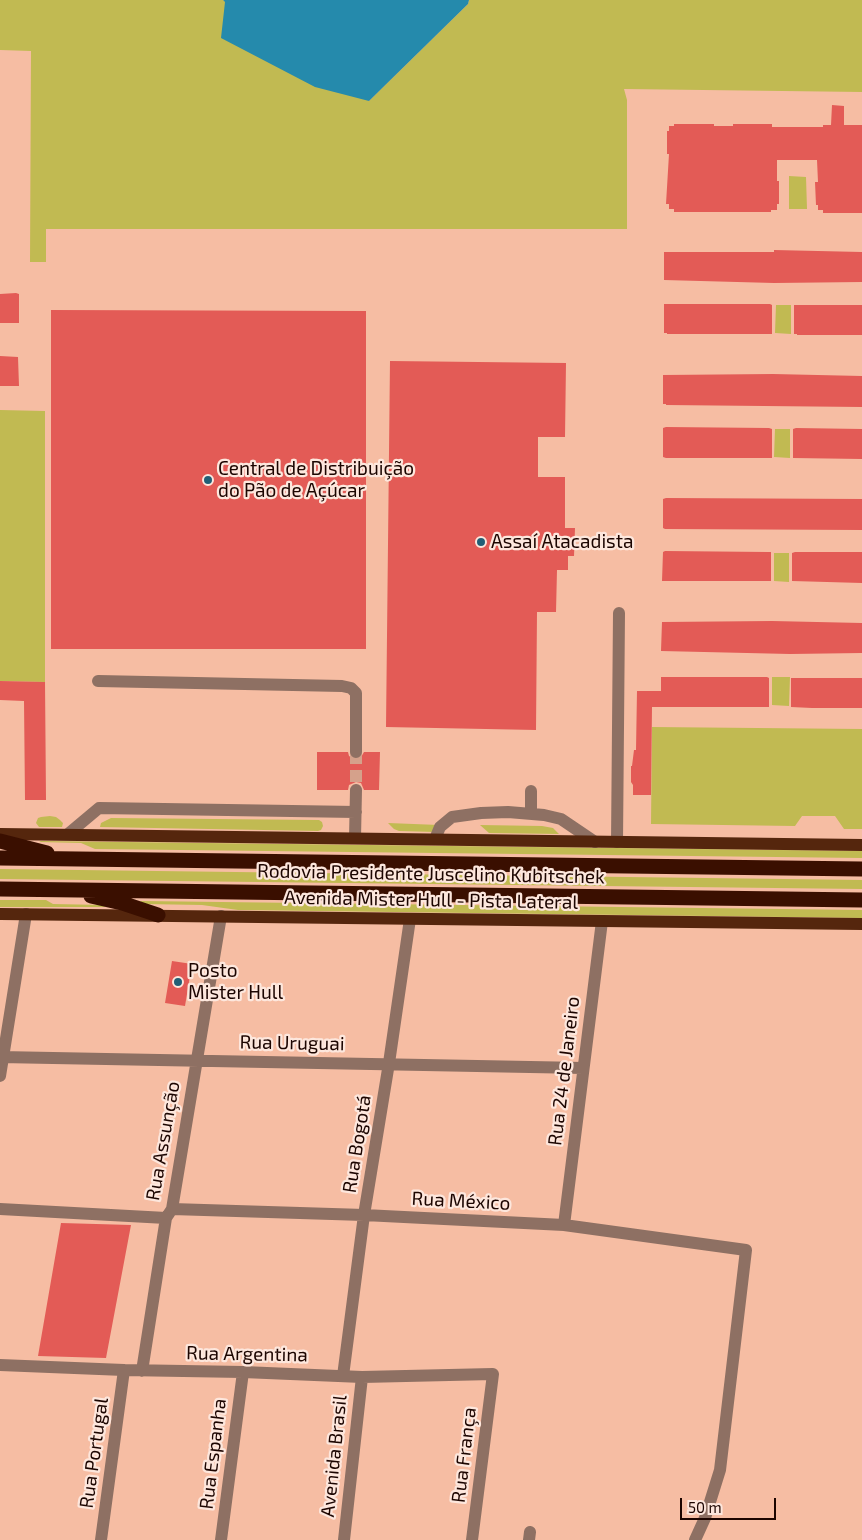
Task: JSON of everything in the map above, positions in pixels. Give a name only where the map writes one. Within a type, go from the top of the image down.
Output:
[{"type":"highway","points":[[0,841],[73,859]]},
{"type":"highway","name":"Rodovia Presidente Juscelino Kubitschek","points":[[0,858],[862,869]]},
{"type":"highway","name":"Rodovia Presidente Juscelino Kubitschek","points":[[0,889],[862,900]]},
{"type":"highway","points":[[60,889],[122,903],[158,915]]},
{"type":"main road","points":[[0,834],[862,845]]},
{"type":"main road","name":"Avenida Mister Hull - Pista Lateral","points":[[0,914],[862,924]]},
{"type":"street","points":[[617,842],[619,613]]},
{"type":"street","points":[[98,681],[342,686],[351,688],[356,694],[356,752]]},
{"type":"street","points":[[355,838],[356,790]]},
{"type":"street","points":[[531,792],[531,814]]},
{"type":"street","points":[[68,834],[99,808],[356,812]]},
{"type":"street","points":[[435,839],[440,827],[452,817],[481,813],[531,814],[561,819],[595,842]]},
{"type":"street","points":[[0,1076],[26,914]]},
{"type":"street","name":"Rua Assunção","points":[[142,1371],[221,916]]},
{"type":"street","name":"Rua Bogotá","points":[[343,1376],[364,1215],[410,919]]},
{"type":"street","name":"Rua 24 de Janeiro","points":[[564,1225],[602,922]]},
{"type":"street","name":"Rua Uruguai","points":[[2,1057],[583,1068]]},
{"type":"street","name":"Rua México","points":[[0,1209],[364,1215],[564,1225],[746,1250],[720,1470],[695,1540]]},
{"type":"street","name":"Rua Argentina","points":[[0,1368],[242,1372],[362,1377],[493,1374]]},
{"type":"street","name":"Rua Portugal","points":[[101,1540],[124,1370]]},
{"type":"street","name":"Rua Espanha","points":[[221,1540],[242,1372]]},
{"type":"street","name":"Rua França","points":[[472,1540],[493,1374]]},
{"type":"street","name":"Avenida Brasil","points":[[344,1540],[362,1377]]},
{"type":"shaded area","points":[[0,0],[223,0],[369,101],[468,4],[469,0],[862,0],[862,92],[624,89],[627,100],[627,229],[46,229],[46,262],[30,262],[31,51],[0,50]]},
{"type":"shaded area","points":[[789,176],[806,177],[807,209],[789,209]]},
{"type":"shaded area","points":[[776,305],[791,305],[791,334],[775,333]]},
{"type":"shaded area","points":[[0,410],[45,411],[45,682],[0,681]]},
{"type":"shaded area","points":[[775,429],[790,429],[790,458],[774,457]]},
{"type":"shaded area","points":[[774,553],[789,553],[789,582],[774,581]]},
{"type":"shaded area","points":[[772,677],[790,677],[789,706],[772,705]]},
{"type":"shaded area","points":[[652,727],[862,729],[862,829],[844,829],[835,816],[802,816],[795,826],[651,824]]},
{"type":"shaded area","points":[[50,816],[60,820],[63,823],[62,827],[39,827],[36,823],[38,818]]},
{"type":"shaded area","points":[[111,818],[319,820],[323,826],[318,831],[100,827],[101,823]]},
{"type":"shaded area","points":[[388,823],[439,825],[435,832],[399,831]]},
{"type":"shaded area","points":[[480,825],[542,826],[553,828],[559,834],[489,833]]},
{"type":"shaded area","points":[[39,842],[862,851],[862,858],[95,849],[81,843]]},
{"type":"shaded area","points":[[0,869],[862,880],[862,889],[0,879]]},
{"type":"shaded area","points":[[0,900],[46,900],[53,904],[103,905],[106,907],[0,907]]},
{"type":"shaded area","points":[[141,901],[862,910],[862,918],[238,910],[202,905],[139,903]]},
{"type":"water","points":[[223,0],[469,0],[468,4],[369,101],[315,87],[221,38],[225,2]]},
{"type":"building","points":[[832,105],[844,106],[844,125],[862,125],[862,213],[823,213],[823,210],[818,210],[815,182],[818,182],[817,160],[777,160],[779,204],[777,204],[777,210],[771,210],[771,212],[674,212],[674,209],[669,209],[669,204],[666,204],[669,154],[667,154],[667,131],[669,131],[669,126],[674,126],[674,124],[733,126],[733,124],[772,124],[772,127],[823,127],[823,125],[831,125]]},
{"type":"building","points":[[774,250],[862,252],[862,282],[774,283],[664,280],[664,252],[774,252]]},
{"type":"building","points":[[0,294],[19,294],[19,323],[0,323]]},
{"type":"building","points":[[664,304],[770,304],[772,305],[772,334],[667,334],[664,333]]},
{"type":"building","points":[[794,305],[862,305],[862,335],[794,334]]},
{"type":"building","name":"Central de Distribuição do Pão de Açúcar","points":[[51,310],[366,311],[366,649],[51,649]]},
{"type":"building","points":[[0,356],[18,357],[19,386],[0,386]]},
{"type":"building","name":"Assaí Atacadista","points":[[390,361],[566,363],[565,437],[538,437],[538,477],[565,477],[565,528],[575,528],[574,556],[568,556],[568,570],[557,570],[556,612],[537,612],[536,730],[386,727]]},
{"type":"building","points":[[773,374],[862,376],[862,407],[663,404],[663,375]]},
{"type":"building","points":[[663,428],[769,428],[772,429],[772,458],[666,458],[663,457]]},
{"type":"building","points":[[793,429],[862,429],[862,459],[793,458]]},
{"type":"building","points":[[663,499],[862,499],[862,530],[665,529],[663,528]]},
{"type":"building","points":[[663,552],[771,552],[771,581],[662,581]]},
{"type":"building","points":[[862,552],[862,583],[792,581],[792,553]]},
{"type":"building","points":[[772,621],[862,623],[862,653],[790,654],[661,651],[662,622]]},
{"type":"building","points":[[661,677],[767,677],[769,678],[769,707],[652,707],[651,795],[633,795],[631,766],[634,750],[636,750],[637,691],[661,691]]},
{"type":"building","points":[[791,678],[862,678],[862,708],[791,707]]},
{"type":"building","points":[[0,681],[45,682],[46,800],[25,800],[24,701],[0,700]]},
{"type":"building","points":[[317,752],[348,752],[349,756],[356,760],[360,759],[364,752],[380,752],[379,790],[364,790],[361,783],[356,782],[349,785],[348,790],[317,790]]},
{"type":"building","points":[[172,961],[192,964],[185,1006],[165,1003]]},
{"type":"building","points":[[61,1223],[131,1225],[106,1358],[38,1356]]},
{"type":"tunnel","points":[[356,752],[356,790]]},
{"type":"place","name":"Central de Distribuição do Pão de Açúcar","points":[[208,480]]},
{"type":"place","name":"Assaí Atacadista","points":[[481,542]]},
{"type":"place","name":"Posto Mister Hull","points":[[178,982]]}]
